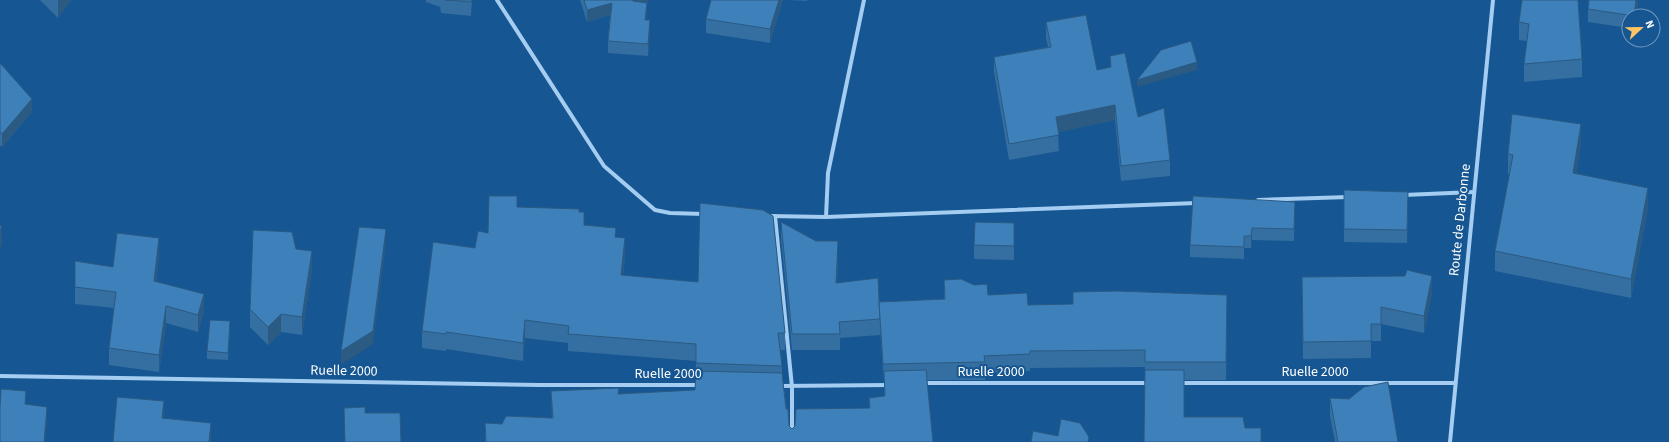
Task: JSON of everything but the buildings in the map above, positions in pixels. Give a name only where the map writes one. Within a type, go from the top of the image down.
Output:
[{"type":"street","points":[[497,0],[604,166],[655,210],[670,213],[707,214]]},
{"type":"street","points":[[826,217],[828,173],[864,0]]},
{"type":"street","name":"Route de Darbonne","points":[[1450,442],[1493,0]]},
{"type":"street","points":[[1395,195],[1474,192]]},
{"type":"street","points":[[1253,200],[1356,196]]},
{"type":"street","points":[[760,216],[826,217],[1205,202]]},
{"type":"street","points":[[775,216],[792,387],[792,442]]},
{"type":"street","name":"Ruelle 2000","points":[[0,376],[539,385],[707,385]]},
{"type":"street","name":"Ruelle 2000","points":[[915,384],[1153,383]]},
{"type":"street","name":"Ruelle 2000","points":[[1177,383],[1455,383]]},
{"type":"street","points":[[774,386],[792,387],[891,384]]}]
